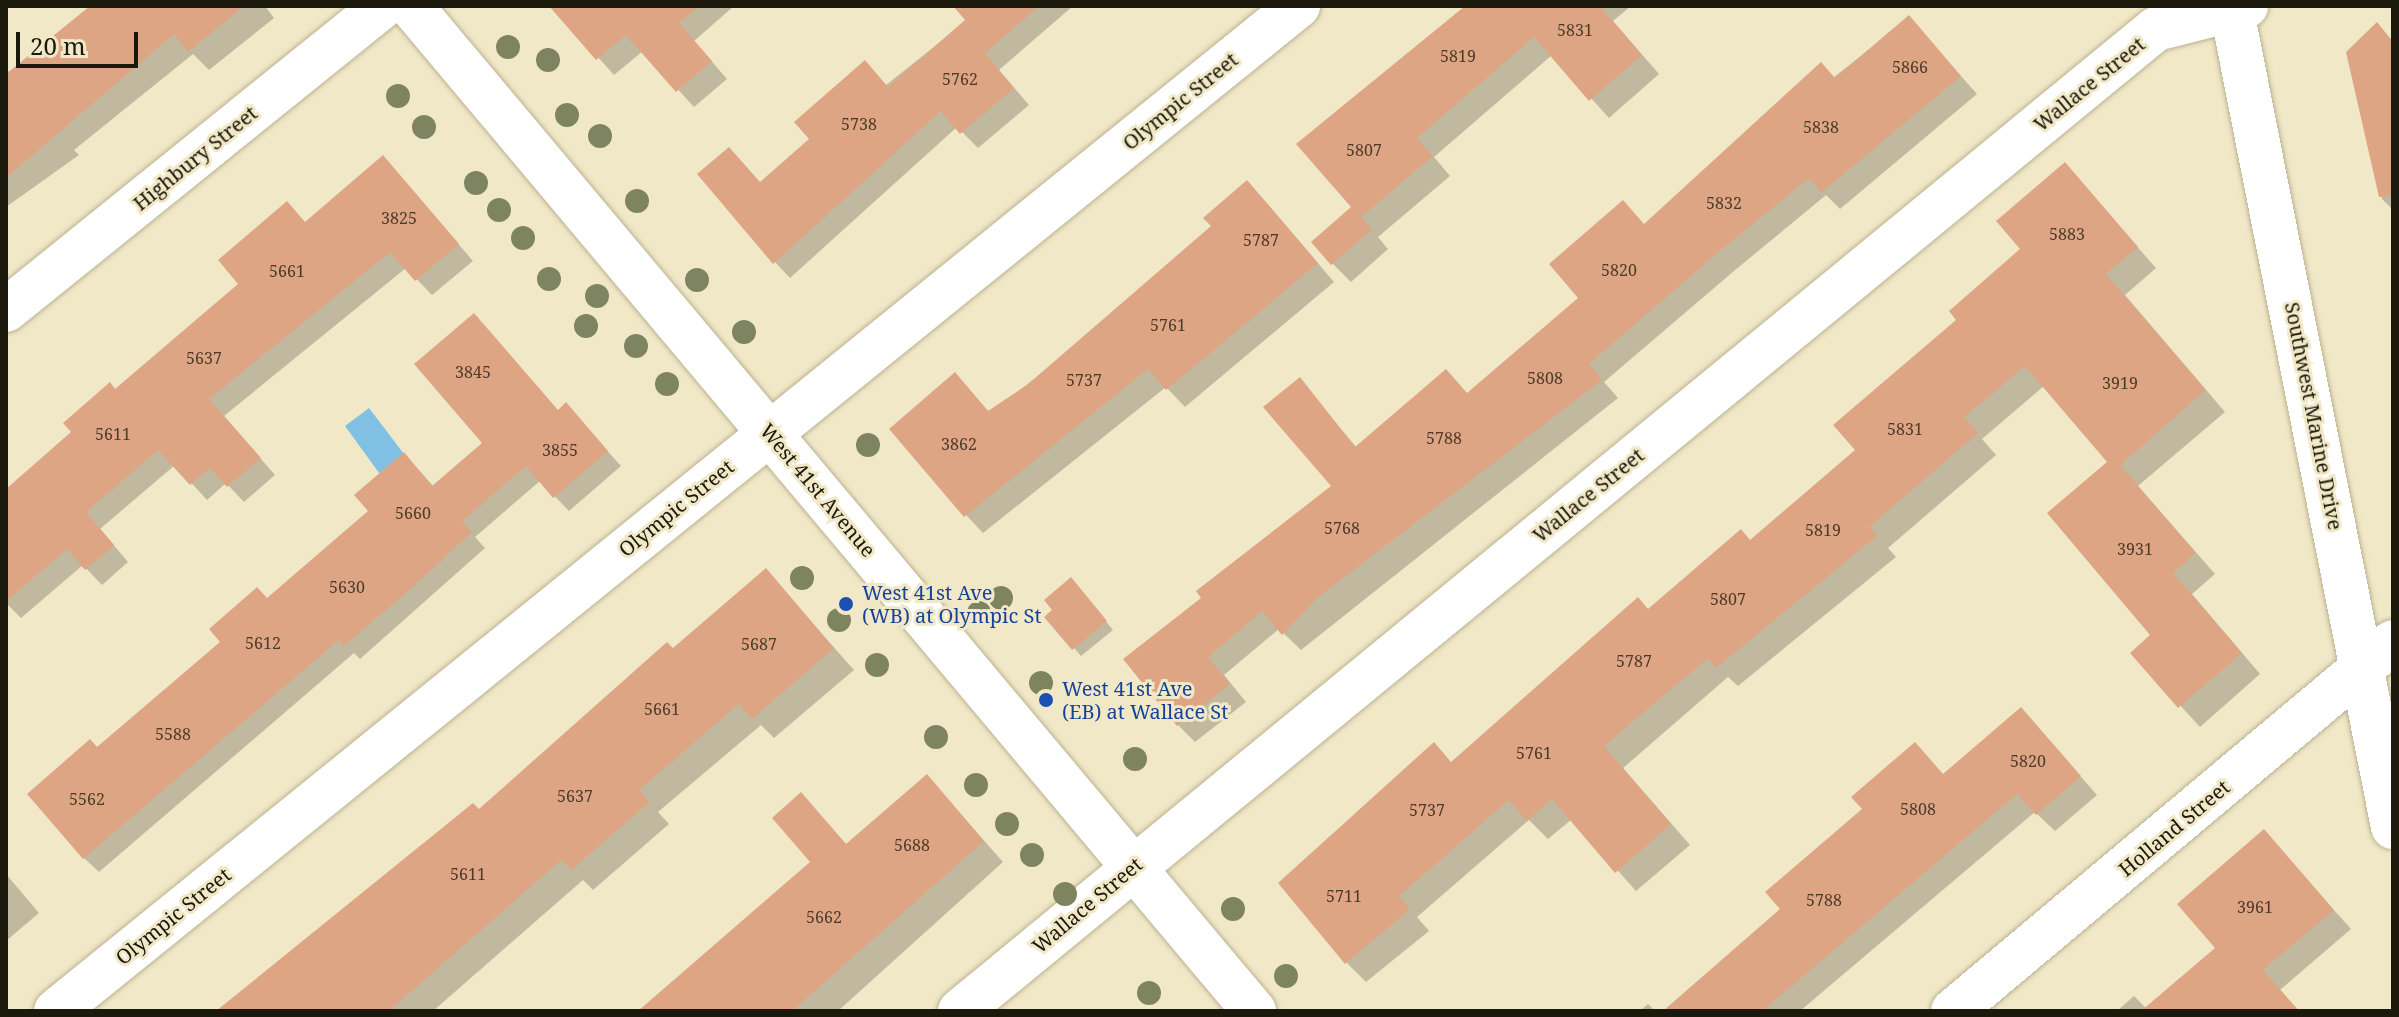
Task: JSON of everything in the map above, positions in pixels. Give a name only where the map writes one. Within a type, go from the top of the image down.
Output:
[{"type":"street","name":"Highbury Street","points":[[6,310],[383,6]]},
{"type":"street","name":"West 41st Avenue","points":[[411,6],[1254,1011]]},
{"type":"street","name":"Olympic Street","points":[[56,1011],[1298,6]]},
{"type":"street","name":"Southwest Marine Drive","points":[[2237,8],[2379,654],[2393,827]]},
{"type":"street","name":"Wallace Street","points":[[960,1011],[2156,29],[2237,8]]},
{"type":"street","name":"Holland Street","points":[[1953,1011],[2379,654]]},
{"type":"water","points":[[369,408],[407,458],[382,477],[345,426]]},
{"type":"building","points":[[90,6],[244,6],[188,52],[174,34],[6,178],[6,74]]},
{"type":"building","points":[[549,6],[699,6],[679,23],[712,61],[676,92],[626,35],[596,60]]},
{"type":"building","points":[[953,6],[1039,6],[985,53],[1014,88],[960,134],[941,111],[773,264],[697,174],[729,147],[760,182],[809,139],[794,122],[865,60],[888,87],[965,20]]},
{"type":"building","points":[[1465,6],[1600,6],[1642,55],[1589,101],[1534,37],[1417,138],[1433,156],[1361,217],[1372,229],[1331,265],[1311,242],[1351,207],[1296,144]]},
{"type":"building","points":[[1909,15],[1961,76],[1821,193],[1809,178],[1716,254],[1589,364],[1602,380],[1317,598],[1282,635],[1262,611],[1208,657],[1230,684],[1177,726],[1123,659],[1201,598],[1196,591],[1331,486],[1263,407],[1300,377],[1355,447],[1446,369],[1467,393],[1578,298],[1549,264],[1623,200],[1644,224],[1821,62],[1835,78]]},
{"type":"building","points":[[2377,22],[2393,42],[2393,195],[2379,197],[2346,52]]},
{"type":"building","points":[[383,155],[459,244],[415,281],[390,252],[209,399],[261,458],[227,487],[210,468],[190,485],[158,450],[86,512],[114,545],[85,570],[67,549],[6,601],[6,489],[71,432],[63,423],[110,382],[115,389],[238,284],[218,260],[287,201],[305,222]]},
{"type":"building","points":[[2065,162],[2138,247],[2106,274],[2206,390],[2120,465],[2196,553],[2173,573],[2242,653],[2178,708],[2130,653],[2150,635],[2047,513],[2107,462],[2025,366],[1964,417],[1978,433],[1870,526],[1877,536],[1716,668],[1708,658],[1604,746],[1671,824],[1615,873],[1552,799],[1527,821],[1509,800],[1399,896],[1410,909],[1345,964],[1278,883],[1434,742],[1451,762],[1638,597],[1648,609],[1741,529],[1750,540],[1855,450],[1833,425],[1956,320],[1949,311],[2020,249],[1996,221]]},
{"type":"building","points":[[1247,180],[1318,263],[1166,390],[1148,369],[964,517],[889,429],[955,372],[988,411],[1027,385],[1211,226],[1203,218]]},
{"type":"building","points":[[474,313],[558,410],[566,402],[608,451],[553,498],[526,466],[462,521],[472,532],[406,593],[344,646],[339,640],[83,859],[27,794],[90,739],[97,747],[220,642],[209,629],[257,587],[267,598],[368,511],[354,495],[404,452],[432,486],[482,443],[414,364]]},
{"type":"building","points":[[766,568],[834,648],[752,719],[739,704],[639,790],[650,802],[571,870],[561,860],[389,1011],[216,1011],[473,803],[479,809],[667,642],[673,648]]},
{"type":"building","points":[[1071,577],[1107,621],[1072,650],[1044,617],[1052,610],[1044,600]]},
{"type":"building","points":[[2021,707],[2081,776],[2036,815],[2017,794],[1762,1011],[1663,1011],[1780,909],[1765,892],[1862,809],[1851,797],[1915,742],[1943,774]]},
{"type":"building","points":[[927,774],[984,841],[792,1011],[638,1011],[810,862],[772,818],[801,792],[846,844]]},
{"type":"building","points":[[2264,829],[2334,910],[2263,970],[2299,1011],[2141,1011],[2215,948],[2177,904]]},
{"type":"place","name":"West 41st Ave (WB) at Olympic St","points":[[846,604]]},
{"type":"place","name":"West 41st Ave (EB) at Wallace St","points":[[1046,700]]}]
